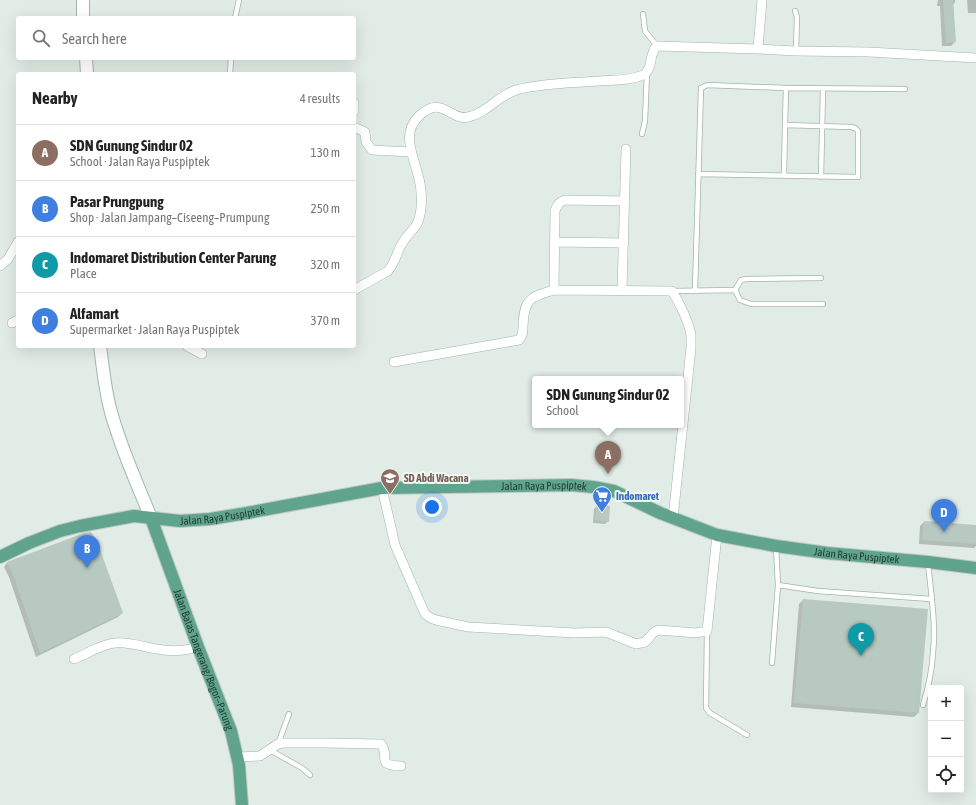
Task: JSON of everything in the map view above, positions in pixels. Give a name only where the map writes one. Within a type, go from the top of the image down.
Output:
[{"type":"main road","points":[[83,0],[83,16]]},
{"type":"main road","points":[[86,60],[86,72]]},
{"type":"main road","points":[[100,348],[111,413],[122,446],[151,518]]},
{"type":"main road","name":"Jalan Raya Puspiptek","points":[[0,558],[29,543],[60,531],[134,516],[180,521],[210,518],[255,512],[382,488],[571,485],[614,491],[660,513],[717,535],[776,546],[827,553],[976,568]]},
{"type":"main road","name":"Jalan Batas Tangerang/Bogor–Parung","points":[[151,518],[198,647],[225,714],[237,757],[241,782],[242,805]]},
{"type":"street","points":[[758,49],[762,0]]},
{"type":"street","points":[[356,289],[388,271],[395,262],[403,241],[414,229],[419,220],[421,194],[419,177],[411,152],[408,136],[409,129],[419,115],[430,109],[438,107],[444,108],[454,115],[466,118],[479,114],[511,91],[519,89],[542,85],[631,80],[647,72],[654,50],[657,46],[758,49],[796,52],[869,52],[976,58]]},
{"type":"street","points":[[356,129],[365,132],[366,142],[372,150],[411,152]]},
{"type":"street","points":[[622,290],[626,149]]},
{"type":"street","points":[[554,290],[555,211],[560,202],[565,200],[625,201]]},
{"type":"street","points":[[554,242],[624,243]]},
{"type":"street","points":[[0,266],[8,259],[16,245]]},
{"type":"street","points":[[394,362],[519,340],[522,333],[526,304],[538,295],[554,290],[672,291],[687,321],[691,335],[684,414]]},
{"type":"street","points":[[191,348],[202,354]]},
{"type":"street","points":[[673,518],[683,428]]},
{"type":"street","points":[[382,488],[395,545],[425,614],[431,618],[468,626],[575,633],[606,632],[636,644],[644,642],[658,630],[696,633],[708,631],[717,535]]},
{"type":"street","points":[[74,660],[107,644],[114,643],[165,650],[186,650],[198,647]]},
{"type":"street","points":[[237,757],[260,756],[274,747],[324,743],[381,744],[384,748],[384,759],[386,763],[401,766]]},
{"type":"lane","points":[[235,16],[239,0]]},
{"type":"lane","points":[[795,11],[797,17],[796,52]]},
{"type":"lane","points":[[643,14],[644,31],[657,46]]},
{"type":"lane","points":[[230,72],[231,60]]},
{"type":"lane","points":[[642,134],[646,121],[647,72]]},
{"type":"lane","points":[[695,290],[700,88],[707,85],[823,89],[905,89]]},
{"type":"lane","points":[[784,176],[786,88]]},
{"type":"lane","points":[[820,177],[823,89]]},
{"type":"lane","points":[[698,174],[858,177],[858,131],[855,128],[785,125]]},
{"type":"lane","points":[[735,290],[741,280],[746,279],[820,278]]},
{"type":"lane","points":[[672,291],[735,290]]},
{"type":"lane","points":[[735,290],[740,300],[751,304],[823,304]]},
{"type":"lane","points":[[772,663],[778,585],[776,546]]},
{"type":"lane","points":[[923,705],[933,654],[928,562]]},
{"type":"lane","points":[[778,585],[818,591],[931,598]]},
{"type":"lane","points":[[708,631],[706,708],[710,714],[747,734]]},
{"type":"lane","points":[[290,714],[274,747],[310,775]]},
{"type":"building","points":[[943,0],[953,0],[956,42],[946,43]]},
{"type":"building","name":"Indomaret","points":[[596,505],[610,506],[609,522],[595,520]]},
{"type":"building","points":[[924,521],[976,525],[976,544],[922,540]]},
{"type":"building","points":[[91,532],[97,541],[123,613],[40,653],[12,572],[7,562],[84,533]]},
{"type":"building","points":[[803,599],[928,609],[919,713],[794,703]]},
{"type":"place","name":"SDN Gunung Sindur 02","points":[[608,474]]},
{"type":"place","name":"SD Abdi Wacana","points":[[390,495]]},
{"type":"place","name":"Indomaret","points":[[602,513]]},
{"type":"place","name":"Alfamart","points":[[944,532]]},
{"type":"place","name":"Pasar Prungpung","points":[[87,568]]},
{"type":"place","name":"Indomaret Distribution Center Parung","points":[[861,656]]}]
